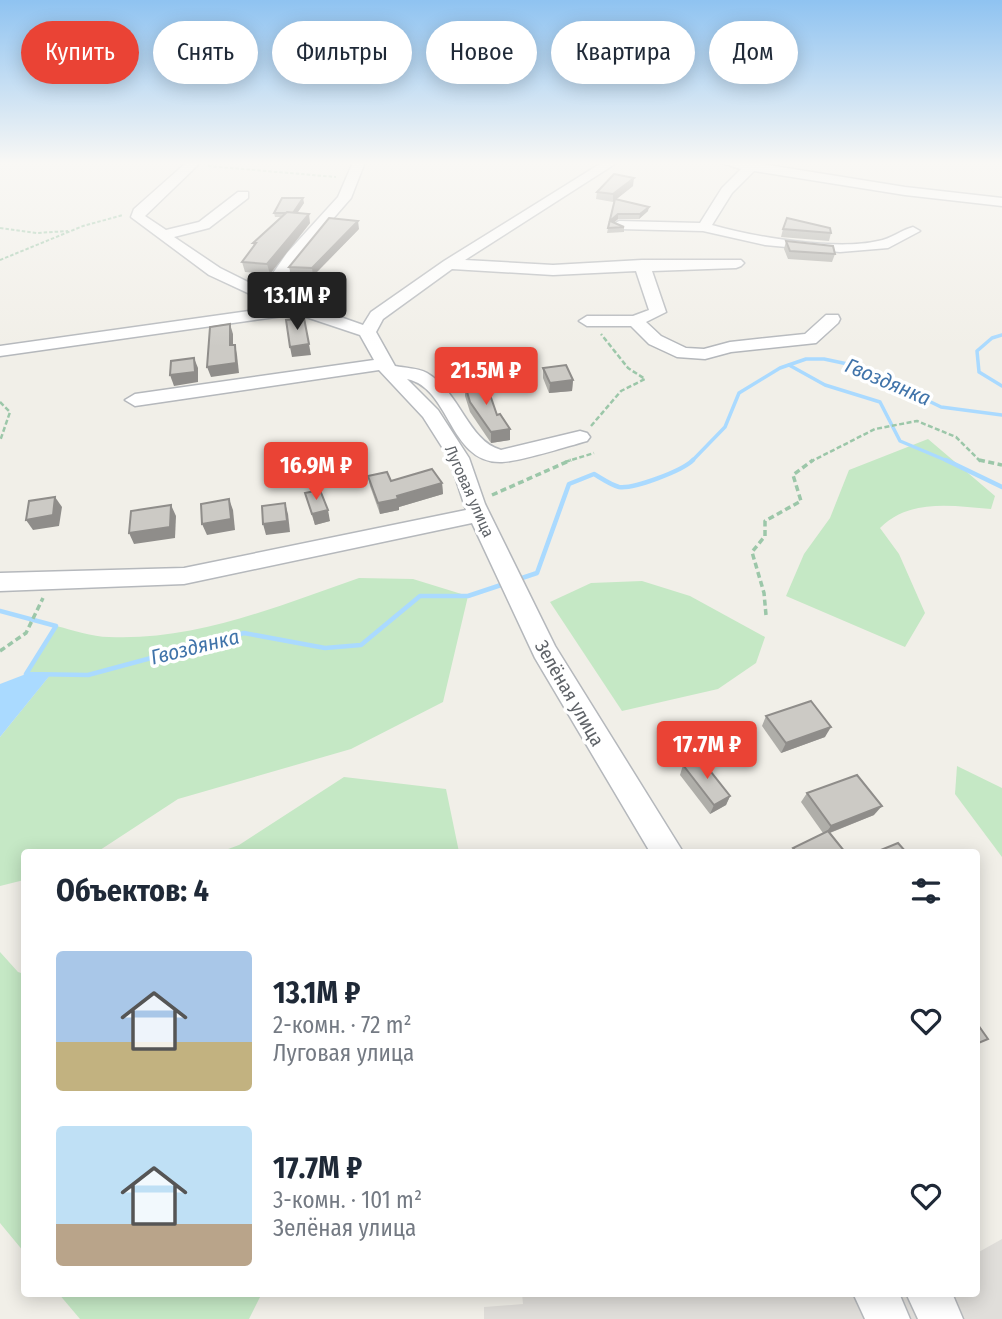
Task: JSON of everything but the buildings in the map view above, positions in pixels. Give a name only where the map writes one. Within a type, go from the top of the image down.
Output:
[{"type":"street","points":[[148,224],[190,256],[226,278],[294,310],[366,332],[377,316],[449,264],[514,224]]},
{"type":"street","points":[[166,236],[206,224]]},
{"type":"street","points":[[266,295],[292,256],[321,224]]},
{"type":"street","points":[[705,227],[707,224]]},
{"type":"street","points":[[620,225],[705,227],[786,242],[854,248],[881,246],[913,231]]},
{"type":"street","points":[[449,264],[553,270],[736,263]]},
{"type":"street","points":[[587,321],[635,321],[658,312],[642,265]]},
{"type":"street","points":[[0,351],[294,310]]},
{"type":"street","points":[[635,321],[655,340],[683,352],[705,354],[730,347],[810,339],[832,319]]},
{"type":"street","name":"Луговая улица","points":[[366,332],[386,367],[432,414],[459,458],[477,509],[521,602]]},
{"type":"street","points":[[135,400],[386,367],[419,376],[444,396],[471,440],[486,452],[501,456],[580,437]]},
{"type":"street","points":[[0,582],[184,576],[477,509]]},
{"type":"street","name":"Зелёная улица","points":[[521,602],[544,651],[665,849]]},
{"type":"street","points":[[877,1297],[888,1319]]},
{"type":"street","points":[[930,1297],[941,1319]]},
{"type":"path","points":[[0,260],[71,231],[98,224]]},
{"type":"path","points":[[0,228],[37,233],[81,231]]},
{"type":"path","points":[[580,437],[602,417],[621,391],[645,379],[628,368],[587,321]]},
{"type":"path","points":[[0,402],[10,412],[0,441]]},
{"type":"path","points":[[766,615],[764,593],[752,552],[765,536],[765,521],[801,501],[793,475],[804,465],[875,429],[916,421],[956,437],[981,462],[1002,465]]},
{"type":"path","points":[[486,452],[484,468],[493,495]]},
{"type":"path","points":[[477,509],[493,495],[556,465],[594,453]]},
{"type":"path","points":[[0,650],[26,633],[51,580]]},
{"type":"shaded area","points":[[1002,1239],[1002,1319],[484,1319],[484,1307],[523,1304],[522,1297],[980,1297],[980,1251]]},
{"type":"green space","points":[[928,439],[995,496],[991,509],[947,506],[918,508],[892,518],[880,528],[899,554],[925,613],[905,647],[786,596],[804,554],[830,518],[849,470]]},
{"type":"green space","points":[[359,578],[413,579],[468,596],[443,702],[351,749],[178,799],[102,849],[21,849],[21,881],[0,886],[0,737],[50,675],[26,674],[56,626],[103,637],[141,637],[205,627],[267,610]]},
{"type":"green space","points":[[642,581],[690,596],[765,637],[756,663],[718,689],[622,711],[550,602],[591,583]]},
{"type":"green space","points":[[957,766],[1002,788],[1002,857],[955,794]]},
{"type":"green space","points":[[344,777],[446,789],[458,849],[228,849],[239,845]]},
{"type":"green space","points":[[0,952],[21,973],[21,1248],[0,1223]]},
{"type":"green space","points":[[61,1297],[260,1297],[249,1319],[80,1319]]},
{"type":"water","points":[[26,674],[51,674],[0,737],[0,684]]},
{"type":"waterway","name":"Гвоздянка","points":[[1002,335],[992,338],[977,351],[979,372],[1002,386]]},
{"type":"waterway","name":"Гвоздянка","points":[[693,460],[725,427],[739,393],[780,368],[806,359],[824,359],[857,366],[941,407],[1002,415]]},
{"type":"waterway","points":[[789,365],[825,385],[880,402],[900,441],[950,462]]},
{"type":"waterway","name":"Гвоздянка","points":[[516,580],[537,573],[569,484],[594,474],[609,483],[626,487],[669,474],[693,460]]},
{"type":"waterway","points":[[946,460],[1002,487]]},
{"type":"waterway","name":"Гвоздянка","points":[[0,611],[56,626],[26,674],[88,675],[244,633],[325,648],[361,645],[420,596],[468,596],[507,583]]}]
